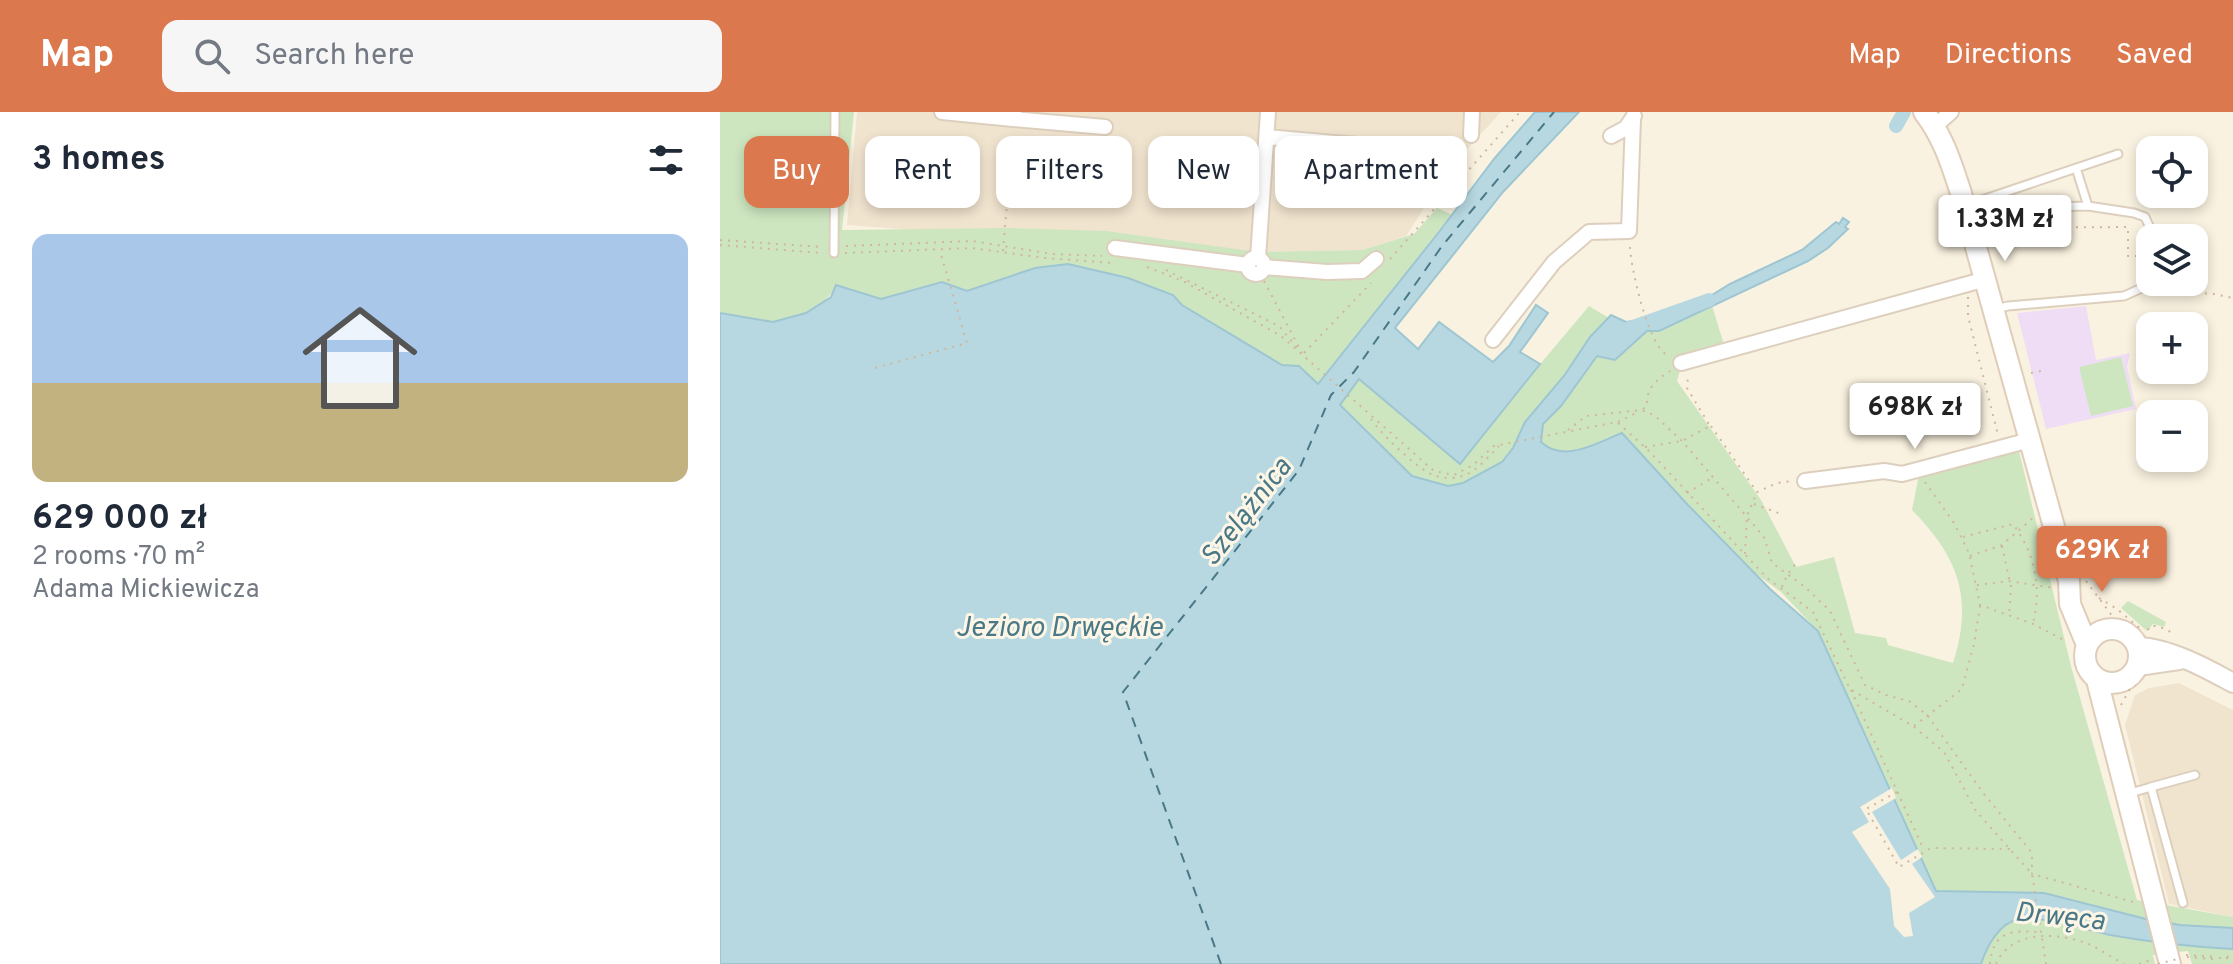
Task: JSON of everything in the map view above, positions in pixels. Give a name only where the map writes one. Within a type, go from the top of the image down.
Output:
[{"type":"main road","points":[[1929,119],[1950,159],[1995,309],[2069,582],[2070,604],[2086,640],[2087,668],[2108,682],[2130,677],[2141,657],[2133,638],[2123,631],[2112,629],[2086,640]]},
{"type":"main road","points":[[2108,682],[2108,726],[2150,906],[2171,958]]},
{"type":"street","points":[[942,112],[1014,115],[1105,127]]},
{"type":"street","points":[[1258,266],[1268,112]]},
{"type":"street","points":[[1471,135],[1472,112]]},
{"type":"street","points":[[1929,119],[1951,112]]},
{"type":"street","points":[[1611,136],[1626,128],[1634,116]]},
{"type":"street","points":[[1493,340],[1554,262],[1589,232],[1629,231],[1634,116]]},
{"type":"street","points":[[1267,137],[1275,138]]},
{"type":"street","points":[[1114,256],[1327,272],[1362,271],[1382,261]]},
{"type":"street","points":[[1685,366],[1986,279]]},
{"type":"street","points":[[1805,481],[1884,471],[1902,474],[2030,440]]},
{"type":"street","points":[[2141,657],[2192,662],[2233,683]]},
{"type":"lane","points":[[834,250],[835,112]]},
{"type":"lane","points":[[1965,205],[2118,154]]},
{"type":"lane","points":[[2076,168],[2088,206]]},
{"type":"lane","points":[[2050,207],[2088,206],[2134,213],[2145,217],[2148,224]]},
{"type":"lane","points":[[1995,309],[2124,296],[2136,290]]},
{"type":"lane","points":[[2125,794],[2195,775]]},
{"type":"lane","points":[[2151,787],[2183,903]]},
{"type":"path","points":[[1382,261],[1520,112]]},
{"type":"path","points":[[1003,252],[1014,115]]},
{"type":"path","points":[[1983,228],[2128,227],[2128,256],[2136,256]]},
{"type":"path","points":[[1629,231],[1631,266],[1653,333],[1661,352],[1685,366]]},
{"type":"path","points":[[720,240],[834,250],[972,248],[1114,256]]},
{"type":"path","points":[[720,245],[802,254],[959,241],[1053,254],[1114,256]]},
{"type":"path","points":[[875,368],[967,343],[939,250]]},
{"type":"path","points":[[1149,262],[1279,326],[1303,354]]},
{"type":"path","points":[[1142,265],[1183,281],[1281,336],[1414,461],[1433,474],[1449,478],[1463,476],[1476,469],[1500,445],[1617,422],[1647,406],[1646,396],[1651,386],[1685,366]]},
{"type":"path","points":[[1258,266],[1303,354]]},
{"type":"path","points":[[1303,354],[1373,280]]},
{"type":"path","points":[[2208,294],[2233,298]]},
{"type":"path","points":[[1968,295],[1968,316],[2002,448]]},
{"type":"path","points":[[1685,366],[1687,388],[1757,492]]},
{"type":"path","points":[[2026,374],[2046,370]]},
{"type":"path","points":[[1567,431],[1586,416],[1641,410],[1654,415],[1682,441],[1764,537],[1772,563],[1805,587],[1830,611],[1865,685],[1909,701],[1927,715],[1984,794],[2032,853],[2032,874],[2046,964]]},
{"type":"path","points":[[1617,422],[1745,555],[1813,612],[1924,850]]},
{"type":"path","points":[[1644,447],[1682,441],[1710,426]]},
{"type":"path","points":[[1913,726],[1962,689],[1980,605],[1970,556],[1954,523],[1927,487],[1920,469]]},
{"type":"path","points":[[1687,493],[1713,477]]},
{"type":"path","points":[[1745,555],[1747,516],[1757,492],[1777,483],[1805,481]]},
{"type":"path","points":[[1752,504],[1781,514]]},
{"type":"path","points":[[1970,556],[2002,545],[2035,516]]},
{"type":"path","points":[[1962,538],[2013,524],[2032,558],[2038,598],[2033,624]]},
{"type":"path","points":[[2002,545],[2009,581],[2009,616]]},
{"type":"path","points":[[1782,589],[1787,575],[1797,562]]},
{"type":"path","points":[[1976,585],[2009,581],[2037,585],[2069,582],[2117,609],[2141,657]]},
{"type":"path","points":[[2098,598],[2141,657]]},
{"type":"path","points":[[1980,605],[2086,640]]},
{"type":"path","points":[[2120,708],[2130,689],[2148,630],[2152,626],[2174,632],[2170,637]]},
{"type":"path","points":[[1850,689],[1913,726],[1944,752],[1976,811],[2013,849],[2032,874],[2150,906]]},
{"type":"path","points":[[1897,792],[1866,809],[1899,867],[1924,850],[2013,849]]},
{"type":"path","points":[[1990,964],[1991,950],[2002,936],[2019,931],[2041,931],[2088,944],[2124,964]]},
{"type":"path","points":[[1996,964],[2003,950],[2041,931]]},
{"type":"path","points":[[2139,964],[2171,958],[2233,958]]},
{"type":"shaded area","points":[[857,112],[1501,112],[1467,149],[1467,136],[1275,136],[1275,208],[1424,208],[1406,236],[1362,250],[1222,253],[847,225]]},
{"type":"shaded area","points":[[2086,306],[2096,360],[2130,353],[2127,367],[2136,409],[2046,429],[2017,313]]},
{"type":"shaded area","points":[[2179,683],[2233,710],[2233,917],[2169,904],[2125,725],[2135,695],[2149,688]]},
{"type":"green space","name":"Jezioro Drwęckie","points":[[720,112],[854,112],[849,161],[849,136],[744,136],[744,208],[844,208],[842,230],[1007,228],[1106,231],[1258,252],[1362,250],[1414,234],[1437,208],[1464,220],[1354,372],[1477,439],[1589,306],[1627,329],[1710,299],[1726,351],[1682,363],[1677,381],[1761,500],[1796,567],[1834,557],[1855,633],[1886,638],[1888,645],[1953,663],[1962,618],[1958,579],[1941,544],[1912,510],[1920,469],[2017,443],[2071,666],[2137,900],[2233,917],[2233,964],[2192,964],[2188,951],[2153,955],[2155,964],[720,964],[1299,366],[1282,365],[1182,305],[1173,295],[1128,278],[1068,264],[1035,268],[967,291],[941,282],[881,299],[836,285],[825,300],[809,312],[780,321],[720,313]],"holes":[[[1622,433],[1752,571],[1781,592],[1818,631],[1902,813]]]},
{"type":"green space","points":[[2121,357],[2133,406],[2091,416],[2079,367]]},
{"type":"green space","points":[[2128,601],[2166,622],[2164,627],[2153,624],[2147,631],[2121,608]]},
{"type":"water","name":"Jezioro Drwęckie","points":[[1535,112],[1579,112],[1503,192],[1395,328],[1418,349],[1439,322],[1493,362],[1509,346],[1536,305],[1548,313],[1520,352],[1540,364],[1460,464],[1359,379],[1340,405],[1412,476],[1448,486],[1463,483],[1502,462],[1513,448],[1525,422],[1564,376],[1590,337],[1611,315],[1626,322],[1642,320],[1645,326],[1686,311],[1730,284],[1802,250],[1843,218],[1849,222],[1845,227],[1848,229],[1808,261],[1659,331],[1647,331],[1615,360],[1597,356],[1561,406],[1543,424],[1541,442],[1550,448],[1570,451],[1592,446],[1622,433],[1770,589],[1818,631],[1936,891],[2044,893],[2146,919],[2180,925],[2233,928],[2233,949],[2140,940],[2028,918],[2005,925],[1990,943],[1981,964],[720,964],[720,313],[773,322],[806,313],[831,297],[836,285],[881,299],[942,282],[967,291],[1035,268],[1068,264],[1128,278],[1173,295],[1182,305],[1282,365],[1299,366],[1318,384],[1457,208],[1467,208],[1467,195]]},
{"type":"pier","points":[[1892,788],[1896,798],[1872,812],[1901,860],[1918,849],[1922,857],[1912,864],[1935,897],[1909,913],[1913,936],[1904,937],[1894,926],[1890,889],[1852,832],[1869,822],[1860,807]]},
{"type":"waterway","points":[[1896,126],[1904,112]]},
{"type":"waterway","points":[[1627,329],[1709,300]]},
{"type":"ferry route","points":[[1221,964],[1123,692],[1299,470],[1331,395],[1354,372],[1442,246],[1554,112]]},
{"type":"water label","name":"Szelążnica","points":[[1245,511]]},
{"type":"water label","name":"Drwęca","points":[[2060,915]]}]
